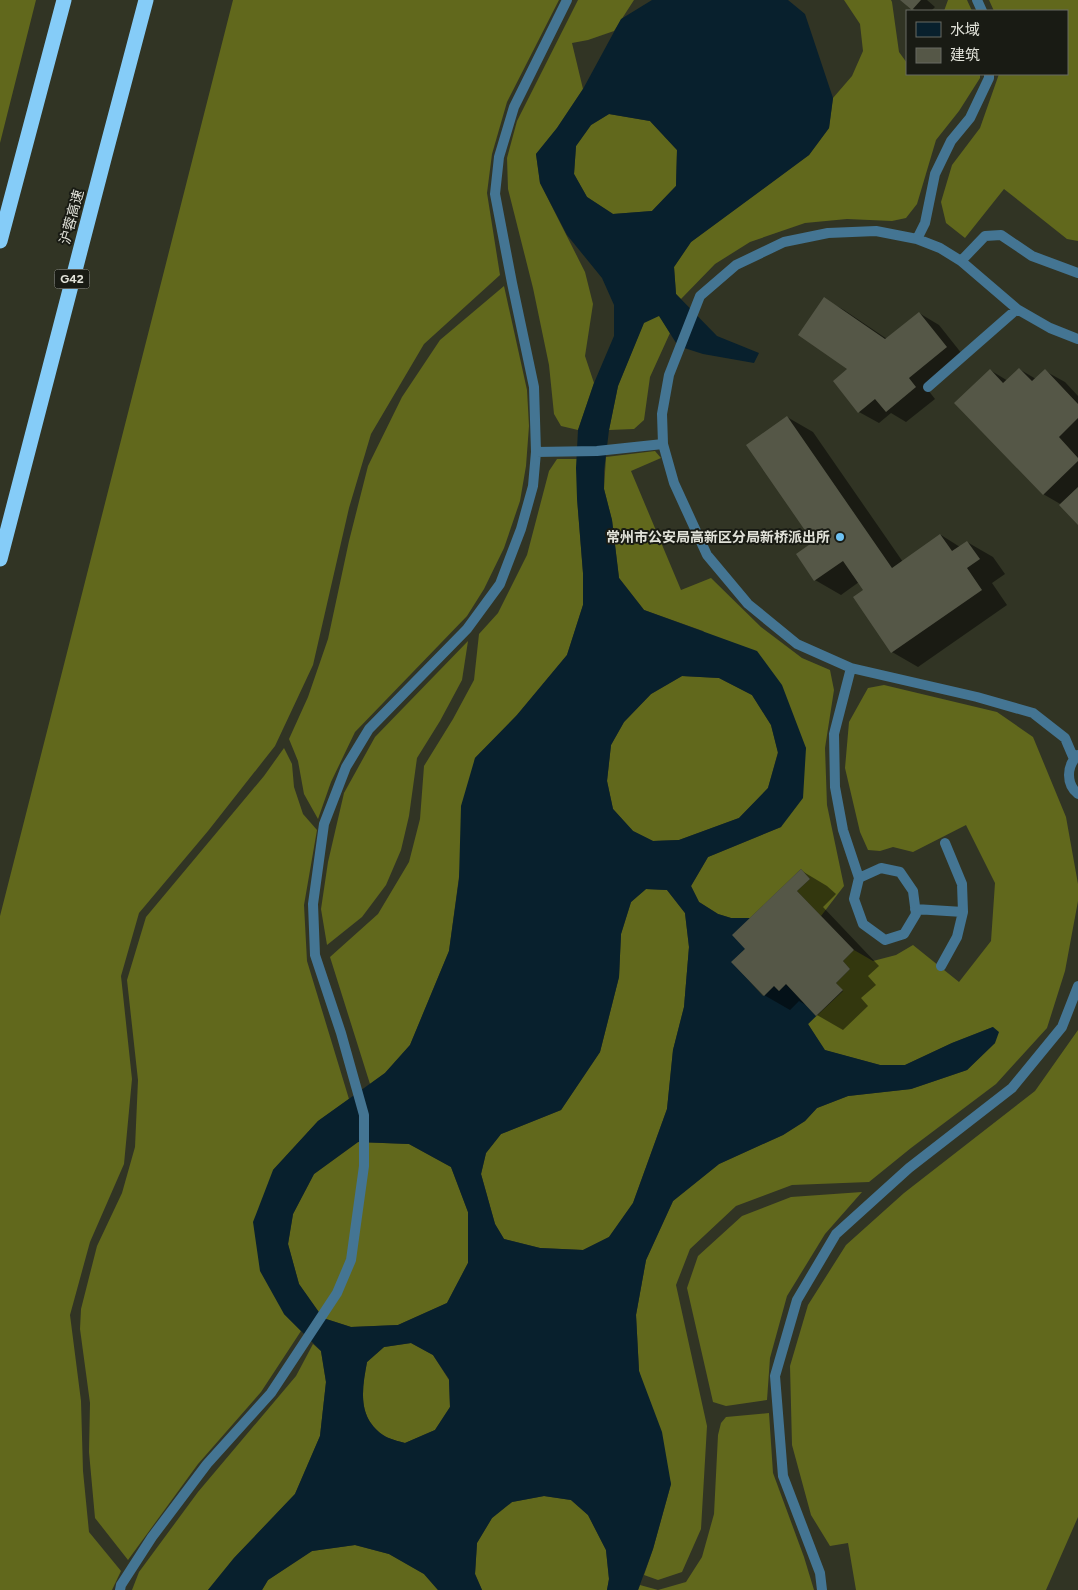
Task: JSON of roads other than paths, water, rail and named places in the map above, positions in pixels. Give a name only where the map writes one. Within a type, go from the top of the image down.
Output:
[{"type":"highway","points":[[0,241],[64,0]]},
{"type":"highway","name":"沪蓉高速","points":[[0,558],[146,0]]},
{"type":"lane","points":[[120,1590],[152,1537],[207,1464],[271,1392],[337,1294],[350,1260],[364,1166],[364,1115],[341,1033],[315,955],[313,904],[324,824],[346,767],[369,729],[467,629],[500,584],[521,529],[533,486],[536,452],[534,387],[495,194],[499,157],[514,107],[567,0]]},
{"type":"lane","points":[[917,239],[925,223],[935,174],[951,141],[970,118],[989,75]]},
{"type":"lane","points":[[1078,339],[1050,328],[1017,310],[961,261],[940,248],[917,239],[876,231],[828,233],[784,242],[736,265],[700,296],[669,375],[662,414],[663,444],[674,483],[707,555],[748,604],[797,644],[851,668],[977,697],[1033,713],[1065,738],[1076,757],[1070,766],[1068,775],[1070,783],[1078,794]]},
{"type":"lane","points":[[961,261],[985,236],[1001,234],[1032,256],[1078,274]]},
{"type":"lane","points":[[928,387],[1017,310]]},
{"type":"lane","points":[[536,452],[598,451],[663,444]]},
{"type":"lane","points":[[851,668],[834,734],[835,787],[843,830],[859,878],[854,899],[863,924],[885,940],[904,934],[916,914],[913,891],[900,872],[881,868],[859,878]]},
{"type":"lane","points":[[941,966],[956,936],[963,912],[962,884],[945,843]]},
{"type":"lane","points":[[915,909],[963,912]]},
{"type":"lane","points":[[822,1590],[820,1573],[783,1476],[775,1376],[797,1300],[836,1234],[909,1168],[1012,1088],[1062,1027],[1078,986]]},
{"type":"water","points":[[652,0],[788,0],[805,14],[833,98],[829,128],[809,155],[691,242],[674,267],[676,294],[717,336],[759,353],[754,363],[703,354],[678,346],[659,316],[644,323],[618,386],[609,430],[604,471],[604,489],[612,520],[619,578],[644,610],[757,651],[782,685],[806,748],[803,798],[781,827],[708,857],[691,886],[699,902],[718,914],[731,918],[750,918],[745,949],[732,962],[763,996],[774,986],[779,991],[786,984],[816,1016],[808,1024],[825,1050],[880,1065],[905,1065],[952,1043],[993,1027],[999,1032],[995,1043],[967,1070],[911,1089],[848,1096],[817,1108],[805,1121],[783,1135],[719,1164],[673,1201],[646,1260],[636,1315],[639,1371],[662,1432],[671,1484],[653,1549],[638,1590],[607,1590],[609,1579],[606,1550],[588,1515],[571,1500],[544,1496],[512,1502],[492,1518],[477,1543],[475,1574],[482,1590],[438,1590],[424,1574],[389,1554],[355,1545],[312,1551],[268,1580],[262,1590],[208,1590],[234,1558],[295,1494],[320,1436],[326,1382],[321,1351],[284,1314],[260,1271],[253,1222],[273,1170],[318,1121],[385,1073],[410,1045],[449,951],[459,879],[461,806],[475,758],[517,715],[567,655],[583,605],[583,573],[576,468],[578,430],[594,383],[614,336],[614,305],[602,278],[567,235],[540,183],[536,154],[557,128],[583,89],[621,19]],"holes":[[[609,114],[650,121],[677,150],[676,186],[652,211],[613,214],[587,197],[574,174],[576,146],[591,125]],[[682,676],[719,678],[752,695],[771,725],[778,753],[768,788],[739,818],[679,840],[653,841],[633,831],[613,809],[607,781],[611,745],[624,722],[651,694]],[[646,889],[667,890],[685,913],[689,947],[684,1007],[673,1050],[667,1109],[633,1203],[609,1237],[583,1250],[540,1248],[504,1239],[495,1224],[481,1174],[486,1153],[501,1134],[561,1110],[600,1052],[619,977],[621,934],[631,902]],[[358,1142],[409,1144],[451,1167],[468,1212],[468,1263],[447,1303],[398,1325],[351,1327],[323,1318],[299,1284],[288,1244],[293,1214],[314,1174]],[[411,1343],[433,1355],[449,1379],[450,1407],[435,1430],[405,1443],[385,1436],[375,1428],[369,1420],[363,1402],[367,1362],[384,1347]]]},
{"type":"place","name":"常州市公安局高新区分局新桥派出所","points":[[840,537]]}]
